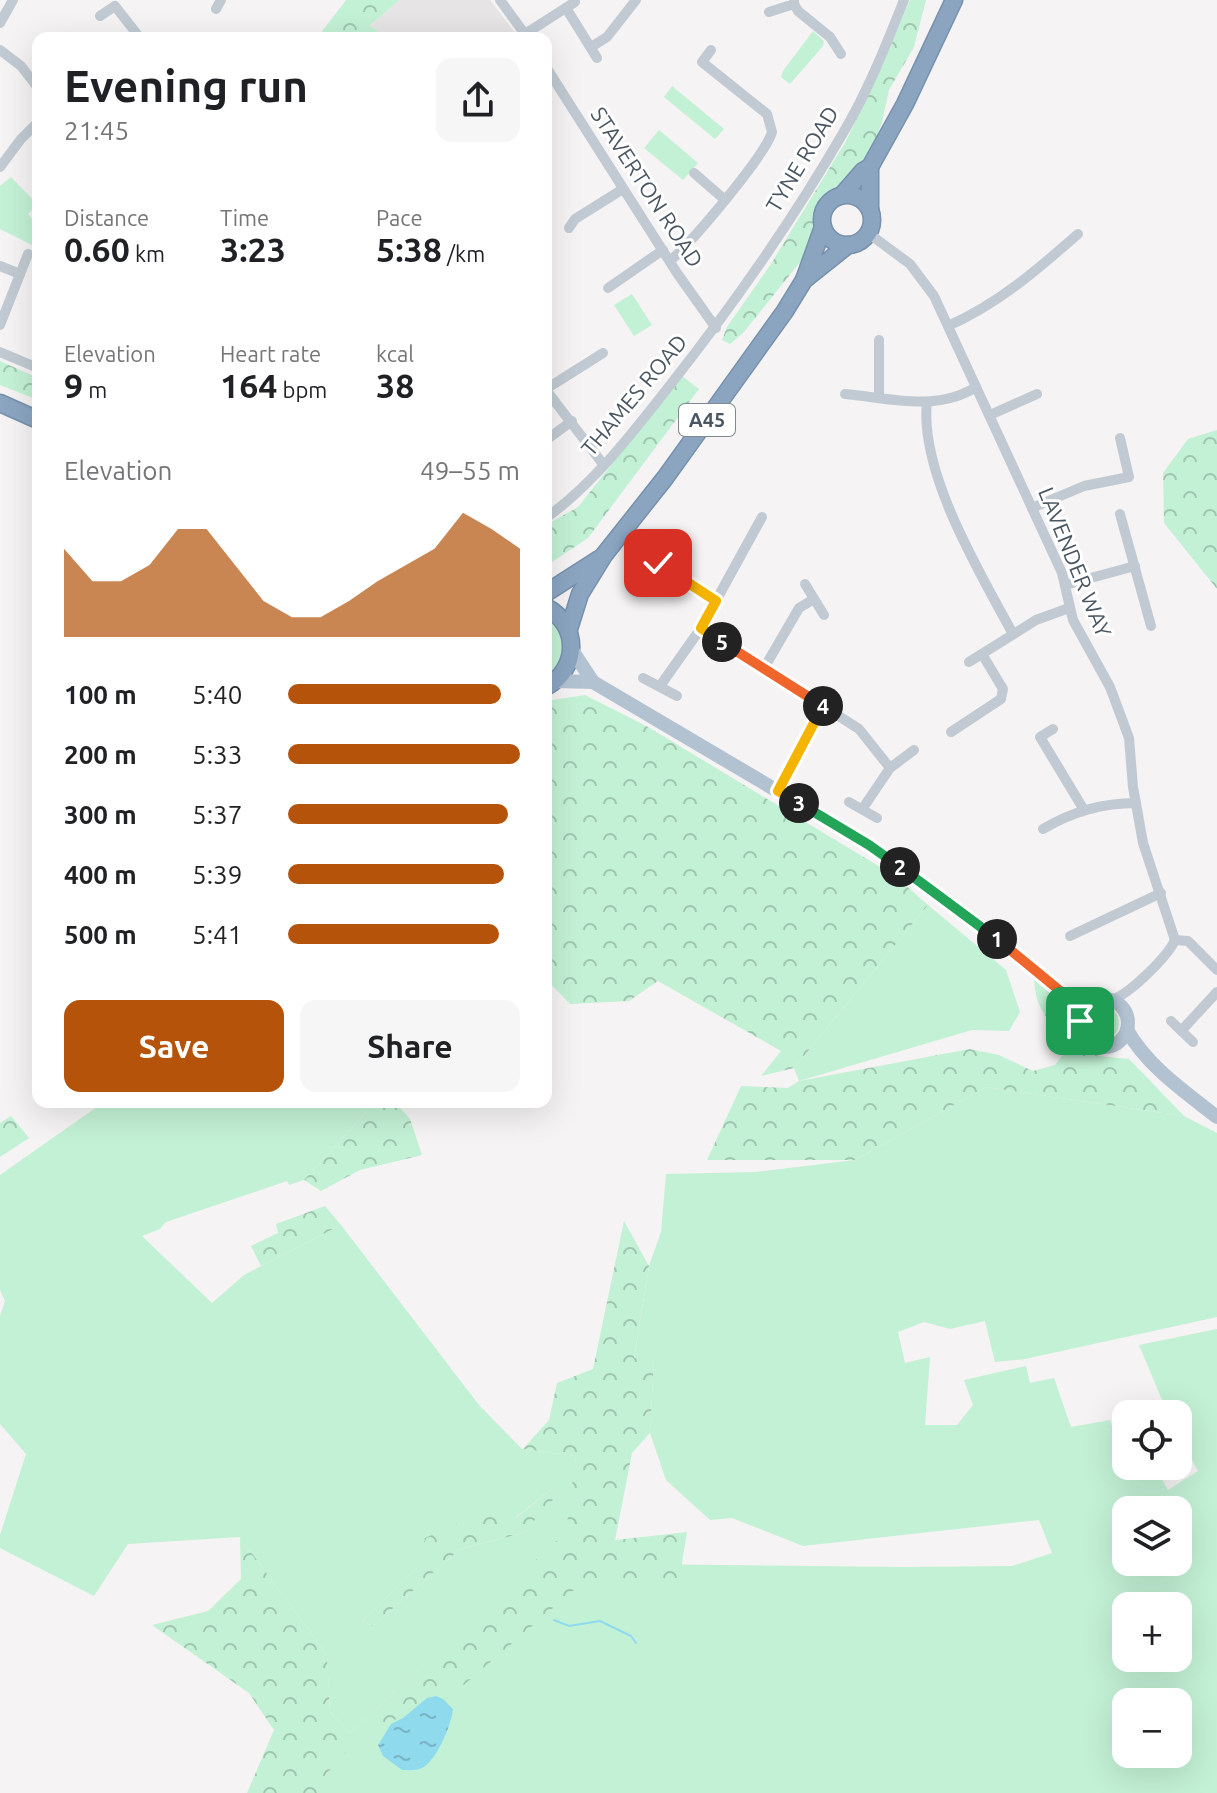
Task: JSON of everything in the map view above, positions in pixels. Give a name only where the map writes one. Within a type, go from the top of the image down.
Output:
[{"type":"highway","points":[[870,209],[859,197],[842,195],[834,198],[823,210],[823,227],[832,241],[848,245],[863,239],[868,233],[872,225],[870,167],[905,104],[954,0]]},
{"type":"highway","points":[[842,195],[870,167]]},
{"type":"highway","name":"A45","points":[[569,629],[580,594],[604,555],[712,414],[804,280],[823,227]]},
{"type":"highway","name":"A45","points":[[804,280],[848,245]]},
{"type":"highway","points":[[0,403],[32,417]]},
{"type":"highway","name":"A45","points":[[552,589],[604,555]]},
{"type":"highway","points":[[552,611],[569,629],[572,650],[568,666],[552,683]]},
{"type":"main road","points":[[572,650],[593,682],[869,845],[984,928],[1086,1009]]},
{"type":"main road","points":[[552,684],[593,682]]},
{"type":"main road","points":[[1140,1050],[1117,1043],[1101,1047],[1091,1043],[1082,1031],[1086,1009],[1100,999],[1119,1000],[1126,1014],[1127,1030],[1140,1050],[1217,1117]]},
{"type":"main road","points":[[1117,1043],[1127,1030]]},
{"type":"street","points":[[500,0],[524,32]]},
{"type":"street","points":[[591,47],[614,30],[636,0]]},
{"type":"street","name":"TYNE ROAD","points":[[716,328],[779,236],[844,132],[869,83],[904,0]]},
{"type":"street","points":[[0,23],[10,1]]},
{"type":"street","points":[[769,12],[794,2],[798,11],[830,37],[841,54]]},
{"type":"street","points":[[533,32],[570,5],[597,58]]},
{"type":"street","points":[[100,16],[115,6],[135,32]]},
{"type":"street","points":[[0,50],[21,66],[32,80]]},
{"type":"street","points":[[670,261],[691,240],[762,152],[772,132],[767,114],[702,62],[711,50]]},
{"type":"street","name":"STAVERTON ROAD","points":[[552,83],[716,328]]},
{"type":"street","points":[[0,167],[32,128]]},
{"type":"street","points":[[694,173],[724,199]]},
{"type":"street","points":[[569,228],[575,219],[623,189]]},
{"type":"street","name":"LAVENDER WAY","points":[[868,233],[910,264],[934,296],[1032,508],[1065,585],[1069,608],[1121,712],[1129,738],[1143,843],[1175,940]]},
{"type":"street","points":[[948,326],[981,312],[1003,297],[1078,234]]},
{"type":"street","points":[[608,288],[663,250]]},
{"type":"street","points":[[0,325],[28,254]]},
{"type":"street","points":[[0,266],[20,274]]},
{"type":"street","name":"THAMES ROAD","points":[[552,514],[565,505],[641,421],[716,328]]},
{"type":"street","points":[[879,340],[879,397]]},
{"type":"street","points":[[0,352],[32,365]]},
{"type":"street","points":[[552,386],[603,353]]},
{"type":"street","points":[[845,394],[927,402],[952,399],[976,387]]},
{"type":"street","points":[[990,415],[1037,394]]},
{"type":"street","points":[[552,397],[603,464]]},
{"type":"street","points":[[927,402],[926,433],[942,487],[968,550],[1013,634]]},
{"type":"street","points":[[552,436],[572,421]]},
{"type":"street","points":[[1032,508],[1084,486],[1129,477],[1120,438]]},
{"type":"street","points":[[1120,514],[1151,626]]},
{"type":"street","points":[[660,686],[701,628],[762,517]]},
{"type":"street","points":[[658,563],[716,601]]},
{"type":"street","points":[[1065,585],[1135,566]]},
{"type":"street","points":[[805,584],[824,615]]},
{"type":"street","points":[[763,670],[799,608],[814,599]]},
{"type":"street","points":[[969,662],[1036,620],[1069,608]]},
{"type":"street","points":[[701,628],[859,729],[890,768]]},
{"type":"street","points":[[951,732],[1001,699],[1003,689],[982,654]]},
{"type":"street","points":[[643,678],[677,696]]},
{"type":"street","points":[[778,791],[823,706]]},
{"type":"street","points":[[1053,729],[1040,737],[1084,810]]},
{"type":"street","points":[[863,808],[890,768],[914,750]]},
{"type":"street","points":[[849,802],[877,818]]},
{"type":"street","points":[[1043,829],[1107,803],[1136,803]]},
{"type":"street","points":[[1078,936],[1161,893]]},
{"type":"street","points":[[1119,1000],[1168,952],[1175,940],[1188,941],[1217,970]]},
{"type":"street","points":[[1208,960],[1217,950]]},
{"type":"street","points":[[1182,1030],[1217,992]]},
{"type":"street","points":[[1171,1021],[1193,1042]]},
{"type":"shaded area","points":[[400,0],[490,0],[514,32],[362,32]]},
{"type":"green space","points":[[346,0],[400,0],[369,26],[378,32],[322,32]]},
{"type":"green space","points":[[910,0],[926,0],[914,47],[889,90],[870,156],[863,166],[843,179],[820,216],[821,236],[744,332],[730,344],[722,340],[727,327],[771,264],[846,141]]},
{"type":"green space","points":[[813,31],[824,41],[823,46],[790,84],[781,77],[783,71]]},
{"type":"green space","points":[[672,86],[724,129],[715,139],[664,97]]},
{"type":"green space","points":[[659,130],[698,163],[683,180],[644,148]]},
{"type":"green space","points":[[11,177],[32,199],[32,210],[28,214],[32,219],[32,245],[0,229],[0,186]]},
{"type":"green space","points":[[632,294],[652,325],[634,336],[614,305]]},
{"type":"green space","points":[[0,361],[32,375],[32,398],[0,385]]},
{"type":"green space","points":[[682,376],[699,389],[588,538],[552,562],[552,522],[578,507]]},
{"type":"green space","points":[[1217,430],[1217,589],[1164,523],[1163,473],[1188,439]]},
{"type":"green space","points":[[552,619],[563,636],[564,645],[560,663],[552,672]]},
{"type":"green space","points":[[585,695],[648,727],[895,876],[928,905],[794,1068],[761,1076],[781,1051],[658,981],[629,1001],[570,1004],[552,985],[552,700]]},
{"type":"green space","points":[[928,905],[1006,970],[1020,1012],[1009,1031],[972,1030],[799,1081],[794,1068]]},
{"type":"green space","points":[[1034,977],[1064,1001],[1077,1038],[1099,1056],[1129,1059],[1184,1116],[986,1087],[855,1160],[707,1160],[741,1086],[788,1088],[799,1081],[970,1049],[999,1055],[1033,1071],[1055,1065],[1071,1044],[1040,1007]]},
{"type":"green space","points":[[1103,1007],[1114,1012],[1119,1023],[1114,1034],[1103,1039],[1092,1034],[1087,1023],[1092,1012]]},
{"type":"green space","points":[[986,1087],[1184,1116],[1217,1133],[1217,1317],[1025,1359],[995,1362],[985,1321],[950,1329],[924,1322],[898,1332],[905,1363],[930,1357],[925,1425],[957,1425],[973,1405],[964,1380],[1026,1366],[1030,1383],[1054,1378],[1071,1427],[1110,1420],[1112,1480],[1162,1480],[1168,1490],[1184,1480],[1192,1480],[1192,1475],[1198,1471],[1192,1460],[1192,1400],[1162,1400],[1139,1345],[1217,1329],[1217,1793],[272,1793],[372,1727],[575,1558],[635,1564],[1012,1566],[1052,1553],[1039,1520],[803,1546],[732,1518],[710,1520],[666,1480],[650,1433],[654,1359],[634,1359],[649,1266],[661,1232],[666,1174],[756,1172],[855,1160]]},
{"type":"green space","points":[[95,1108],[370,1108],[304,1180],[289,1185],[287,1181],[166,1222],[160,1229],[142,1236],[212,1303],[244,1275],[341,1225],[479,1405],[522,1449],[576,1456],[567,1532],[350,1733],[330,1712],[327,1655],[240,1537],[128,1544],[94,1596],[0,1548],[0,1535],[26,1454],[0,1424],[0,1316],[5,1301],[0,1290],[0,1175]],"holes":[[[554,1487],[523,1533],[460,1549],[373,1626],[362,1621],[419,1566],[515,1518]]]},
{"type":"green space","points":[[370,1108],[400,1108],[410,1119],[422,1155],[360,1170],[321,1191],[304,1180]]},
{"type":"green space","points":[[11,1116],[29,1138],[0,1157],[0,1123]]},
{"type":"green space","points":[[325,1206],[341,1225],[261,1266],[251,1246],[278,1233],[276,1224]]},
{"type":"green space","points":[[624,1221],[649,1266],[634,1358],[654,1359],[650,1433],[632,1453],[615,1540],[687,1532],[679,1581],[583,1582],[451,1696],[365,1732],[327,1773],[319,1793],[247,1793],[274,1730],[249,1693],[152,1625],[208,1611],[241,1579],[240,1537],[327,1655],[330,1712],[350,1733],[566,1532],[576,1456],[523,1449],[549,1420],[557,1383],[593,1369]]},
{"type":"green space","points":[[554,1487],[559,1493],[523,1533],[460,1549],[373,1626],[362,1621],[419,1566],[425,1538],[495,1506],[516,1518]]},
{"type":"water","points":[[436,1696],[453,1709],[442,1742],[433,1758],[422,1768],[402,1770],[383,1756],[378,1745],[391,1724],[427,1698]]},
{"type":"waterway","points":[[554,1620],[569,1626],[600,1621],[631,1636],[636,1643]]},
{"type":"route","points":[[658,563],[716,601],[701,628],[823,706],[778,791],[869,845],[984,928],[1070,999],[1080,1012],[1080,1021]]}]
